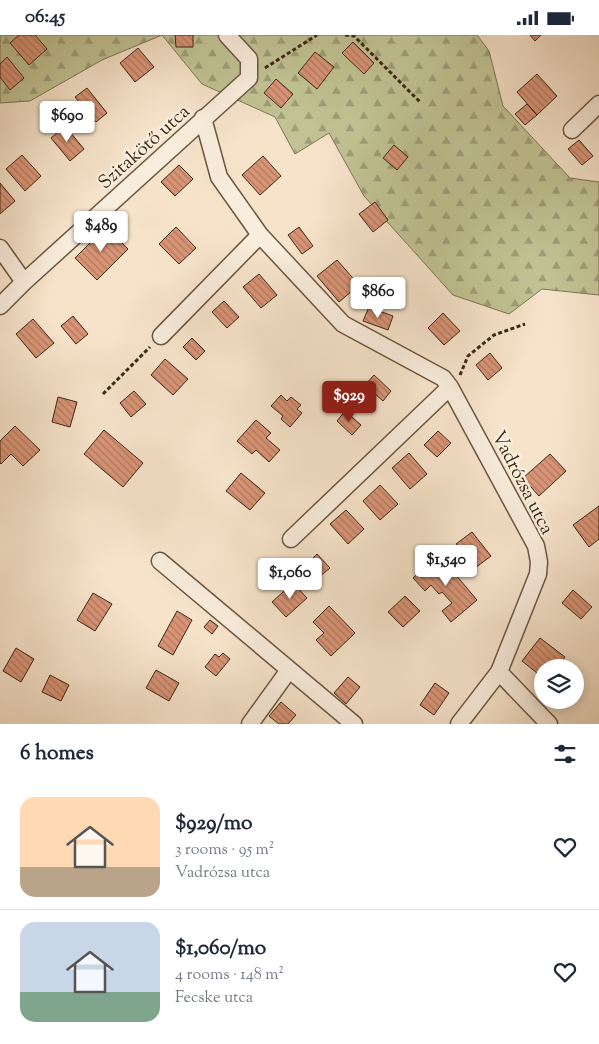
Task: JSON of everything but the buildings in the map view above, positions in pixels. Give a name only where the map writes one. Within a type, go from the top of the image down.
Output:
[{"type":"street","points":[[227,35],[249,59],[249,78]]},
{"type":"street","name":"Szitakötő utca","points":[[0,307],[24,282],[249,78]]},
{"type":"street","points":[[572,129],[599,104]]},
{"type":"street","name":"Vadrózsa utca","points":[[203,118],[219,177],[260,235],[343,324],[443,378],[450,387],[531,537],[539,562],[538,574],[499,672],[458,724]]},
{"type":"street","points":[[161,336],[260,235]]},
{"type":"street","points":[[0,247],[24,282]]},
{"type":"street","points":[[291,539],[450,387]]},
{"type":"street","points":[[160,561],[354,724]]},
{"type":"street","points":[[250,724],[289,670]]},
{"type":"street","points":[[499,672],[549,724]]},
{"type":"path","points":[[249,78],[317,35]]},
{"type":"path","points":[[345,35],[354,36],[420,102]]},
{"type":"path","points":[[450,387],[463,371],[468,356],[494,335],[525,324]]},
{"type":"path","points":[[103,394],[161,336]]},
{"type":"green space","points":[[0,35],[162,35],[102,60],[30,101],[0,103]]},
{"type":"green space","points":[[162,35],[477,35],[489,51],[503,106],[570,178],[599,182],[599,295],[542,289],[509,314],[453,295],[364,196],[329,133],[295,154],[275,117],[202,84]]}]
